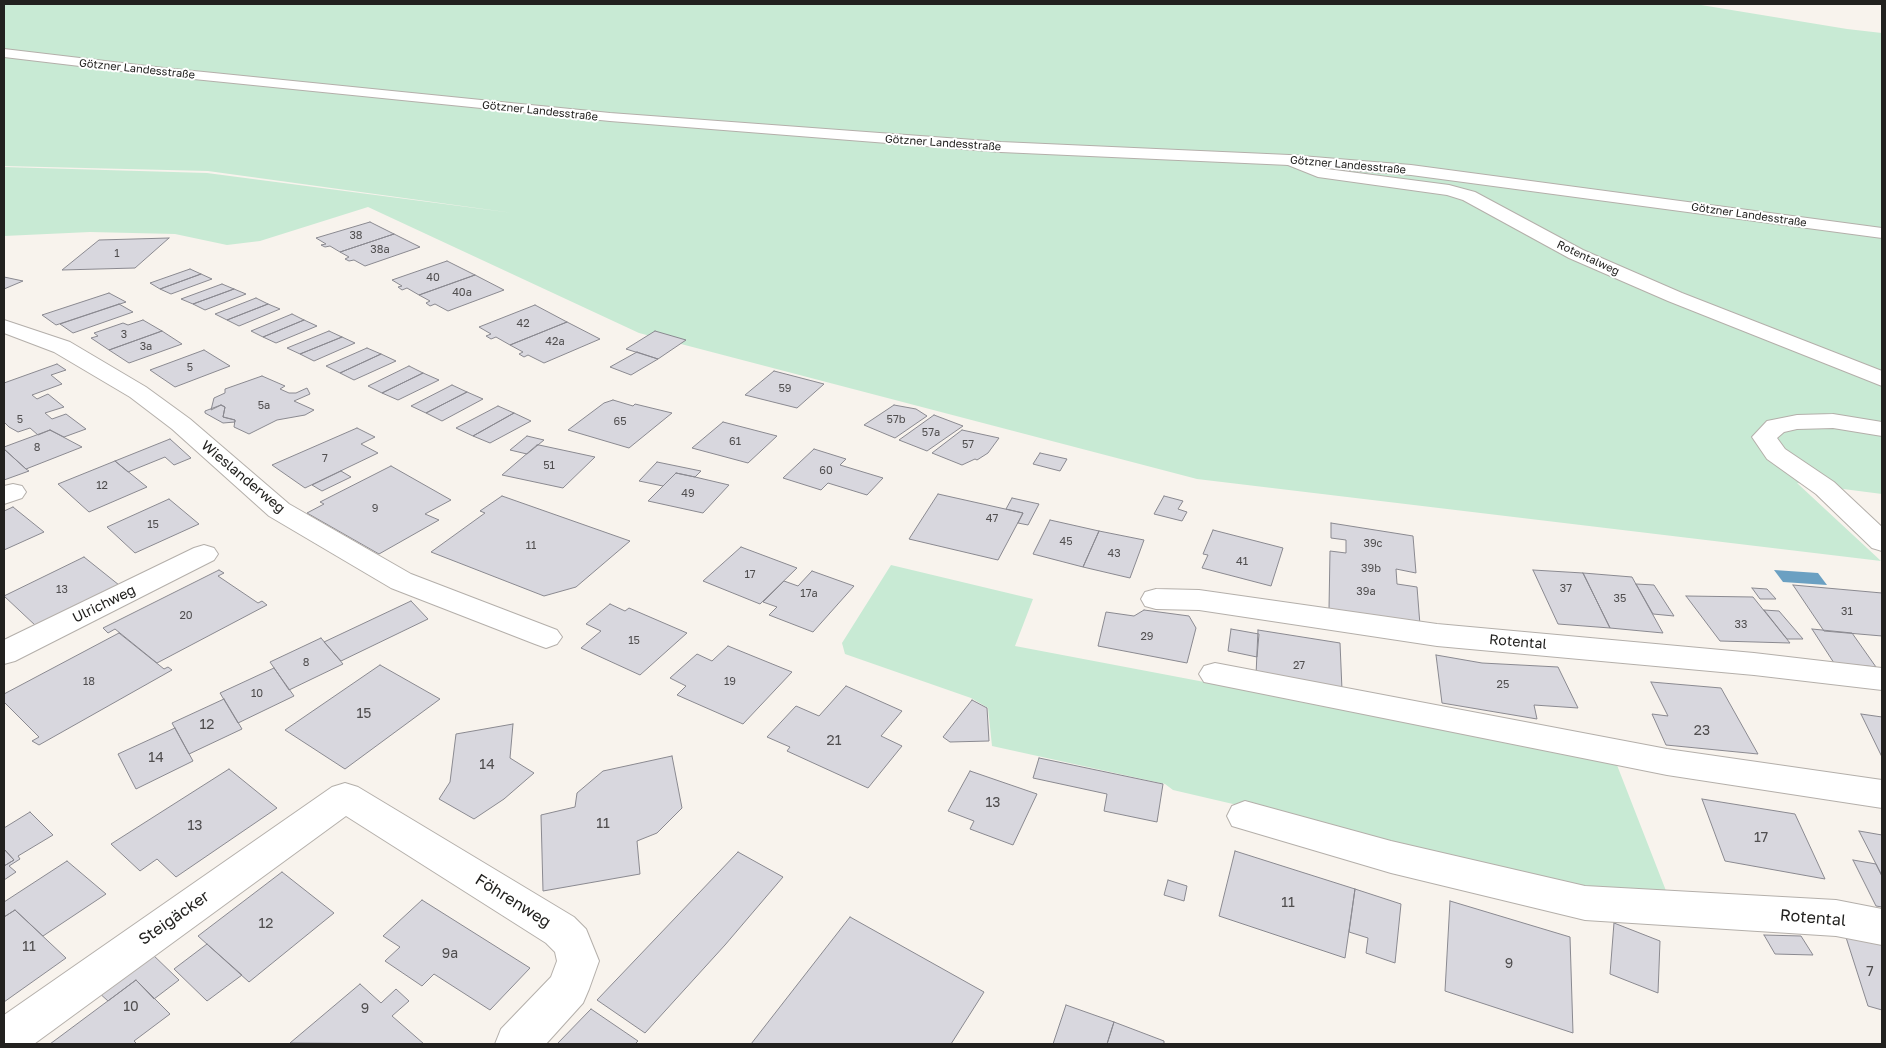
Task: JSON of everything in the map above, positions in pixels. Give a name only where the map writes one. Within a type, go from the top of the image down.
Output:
[{"type":"street","name":"Götzner Landesstraße","points":[[4,53],[164,72],[602,117],[992,147],[1289,160],[1441,173],[1882,234]]},
{"type":"street","name":"Rotentalweg","points":[[1289,160],[1324,174],[1449,190],[1469,196],[1576,254],[1675,297],[1882,379]]},
{"type":"street","name":"Wieslanderweg","points":[[4,326],[62,347],[138,392],[181,424],[279,510],[401,581],[546,637]]},
{"type":"street","points":[[1882,429],[1832,421],[1797,422],[1776,426],[1764,437],[1776,454],[1825,488],[1882,542]]},
{"type":"street","name":"Ulrichweg","points":[[4,653],[204,554]]},
{"type":"street","name":"Rotental","points":[[1156,599],[1199,600],[1437,635],[1734,662],[1882,679]]},
{"type":"street","points":[[1215,674],[1667,762],[1882,794]]},
{"type":"street","name":"Steigäcker","points":[[4,1040],[345,796]]},
{"type":"street","name":"Föhrenweg","points":[[345,796],[560,930],[572,942],[578,961],[568,989],[517,1044]]},
{"type":"street","name":"Rotental","points":[[1245,816],[1391,857],[1586,903],[1836,918],[1882,926]]},
{"type":"green space","points":[[4,4],[1695,4],[1882,33],[1882,494],[1797,483],[1881,561],[1197,479],[639,333],[368,207],[260,241],[227,245],[175,234],[90,232],[4,236],[4,167],[207,173],[513,213],[208,171],[4,166]]},
{"type":"green space","points":[[891,565],[1033,599],[1015,646],[1615,760],[1670,901],[1593,892],[1400,843],[1173,790],[1165,784],[992,746],[988,708],[971,698],[845,654],[842,643]]},
{"type":"water","points":[[1774,570],[1818,573],[1827,585],[1783,582]]},
{"type":"building","points":[[370,222],[394,234],[340,252],[330,246],[325,247],[321,245],[326,244],[316,238]]},
{"type":"building","points":[[394,234],[420,247],[365,266],[354,260],[349,261],[345,259],[349,257],[340,252]]},
{"type":"building","points":[[169,238],[135,268],[62,270],[99,240]]},
{"type":"building","points":[[447,261],[475,275],[419,295],[407,288],[402,290],[398,287],[402,286],[392,280]]},
{"type":"building","points":[[190,269],[201,274],[160,289],[150,283]]},
{"type":"building","points":[[201,274],[212,279],[171,294],[160,289]]},
{"type":"building","points":[[475,275],[504,290],[448,311],[435,304],[430,306],[426,303],[430,301],[419,295]]},
{"type":"building","points":[[4,277],[23,281],[4,289]]},
{"type":"building","points":[[222,284],[234,289],[193,304],[181,299]]},
{"type":"building","points":[[234,289],[246,294],[205,310],[193,304]]},
{"type":"building","points":[[109,293],[126,302],[56,325],[42,315]]},
{"type":"building","points":[[256,298],[268,304],[227,320],[215,314]]},
{"type":"building","points":[[119,304],[133,312],[73,333],[60,324]]},
{"type":"building","points":[[268,304],[280,309],[239,326],[227,320]]},
{"type":"building","points":[[535,305],[567,322],[510,345],[496,337],[491,339],[486,336],[491,334],[479,327]]},
{"type":"building","points":[[292,314],[304,320],[263,337],[251,331]]},
{"type":"building","points":[[143,320],[162,331],[109,350],[91,338],[98,336],[94,333],[123,323],[128,325]]},
{"type":"building","points":[[304,320],[317,326],[276,343],[263,337]]},
{"type":"building","points":[[567,322],[600,339],[544,363],[528,355],[524,357],[519,354],[523,352],[510,345]]},
{"type":"building","points":[[162,331],[182,344],[129,363],[109,350]]},
{"type":"building","points":[[329,331],[342,337],[300,354],[287,348]]},
{"type":"building","points":[[655,331],[686,340],[658,359],[626,349]]},
{"type":"building","points":[[342,337],[355,343],[314,361],[300,354]]},
{"type":"building","points":[[367,348],[381,354],[340,373],[326,366]]},
{"type":"building","points":[[204,350],[230,366],[175,387],[150,370]]},
{"type":"building","points":[[637,352],[658,359],[631,375],[610,367]]},
{"type":"building","points":[[381,354],[396,361],[354,380],[340,373]]},
{"type":"building","points":[[57,364],[66,370],[51,375],[62,384],[32,395],[37,399],[48,394],[64,407],[45,413],[52,419],[66,414],[86,429],[64,437],[50,430],[38,435],[30,428],[18,432],[9,427],[4,422],[4,383]]},
{"type":"building","points":[[409,366],[423,373],[382,393],[368,386]]},
{"type":"building","points":[[774,371],[824,384],[797,408],[745,395]]},
{"type":"building","points":[[423,373],[439,380],[398,400],[382,393]]},
{"type":"building","points":[[262,376],[285,386],[280,389],[289,393],[296,393],[307,388],[310,394],[294,401],[314,410],[305,415],[277,420],[249,434],[234,427],[235,420],[223,417],[225,407],[221,405],[211,410],[214,398],[225,393],[225,389]]},
{"type":"building","points":[[452,385],[467,392],[426,413],[411,406]]},
{"type":"building","points":[[467,392],[483,399],[442,421],[426,413]]},
{"type":"building","points":[[613,400],[633,406],[635,404],[672,413],[629,448],[568,430],[604,403]]},
{"type":"building","points":[[221,405],[225,407],[223,417],[235,420],[235,422],[223,423],[205,413],[205,411]]},
{"type":"building","points":[[894,405],[916,409],[927,416],[895,438],[864,425]]},
{"type":"building","points":[[498,406],[514,413],[473,436],[456,428]]},
{"type":"building","points":[[514,413],[531,421],[490,443],[473,436]]},
{"type":"building","points":[[934,415],[963,426],[927,451],[899,440]]},
{"type":"building","points":[[723,422],[777,436],[748,463],[692,448]]},
{"type":"building","points":[[357,428],[375,437],[361,444],[378,453],[305,488],[272,465]]},
{"type":"building","points":[[50,430],[82,447],[26,469],[4,449],[4,447]]},
{"type":"building","points":[[962,430],[999,438],[988,453],[977,460],[975,459],[962,465],[932,453]]},
{"type":"building","points":[[527,436],[544,440],[527,454],[510,450]]},
{"type":"building","points":[[170,439],[191,458],[174,465],[165,457],[128,472],[115,461]]},
{"type":"building","points":[[537,445],[595,457],[563,488],[502,475]]},
{"type":"building","points":[[4,449],[26,469],[29,471],[4,480]]},
{"type":"building","points":[[814,449],[846,459],[840,465],[883,478],[867,495],[828,483],[821,490],[783,478]]},
{"type":"building","points":[[1040,453],[1067,459],[1060,471],[1033,464]]},
{"type":"building","points":[[115,461],[147,487],[89,512],[58,484]]},
{"type":"building","points":[[657,462],[701,471],[695,477],[676,473],[663,486],[639,481]]},
{"type":"building","points":[[391,466],[451,500],[425,514],[439,520],[379,554],[307,513],[324,504],[320,502]]},
{"type":"building","points":[[341,471],[351,477],[322,491],[312,485]]},
{"type":"building","points":[[676,473],[729,485],[703,513],[648,501]]},
{"type":"building","points":[[938,494],[1023,513],[998,560],[909,539]]},
{"type":"building","points":[[502,496],[630,541],[576,587],[544,596],[431,552],[485,513],[480,511]]},
{"type":"building","points":[[1164,496],[1183,501],[1178,509],[1187,512],[1182,521],[1154,514]]},
{"type":"building","points":[[1012,498],[1039,504],[1028,525],[1018,523],[1023,513],[1006,509]]},
{"type":"building","points":[[169,499],[199,524],[135,553],[107,527]]},
{"type":"building","points":[[13,507],[44,532],[4,550],[4,511]]},
{"type":"building","points":[[1050,520],[1099,531],[1083,567],[1033,554]]},
{"type":"building","points":[[1331,523],[1413,536],[1416,573],[1396,569],[1397,584],[1417,587],[1420,625],[1329,609],[1330,551],[1346,553],[1346,540],[1331,538]]},
{"type":"building","points":[[1213,530],[1283,548],[1271,586],[1202,568],[1208,555],[1203,554]]},
{"type":"building","points":[[1099,531],[1144,540],[1130,578],[1083,567]]},
{"type":"building","points":[[741,547],[797,568],[760,604],[703,581]]},
{"type":"building","points":[[84,557],[119,585],[36,626],[4,596]]},
{"type":"building","points":[[219,570],[224,573],[218,576],[258,603],[262,601],[267,605],[157,663],[115,629],[108,633],[103,628]]},
{"type":"building","points":[[1533,570],[1583,573],[1610,628],[1558,624]]},
{"type":"building","points":[[812,571],[854,586],[813,632],[769,615],[777,607],[763,602],[784,581],[798,586]]},
{"type":"building","points":[[1583,573],[1632,577],[1663,633],[1610,628]]},
{"type":"building","points":[[1636,584],[1654,585],[1674,616],[1653,614]]},
{"type":"building","points":[[1793,585],[1882,593],[1882,636],[1824,631]]},
{"type":"building","points":[[1752,588],[1767,589],[1776,599],[1760,599]]},
{"type":"building","points":[[1686,596],[1753,597],[1790,643],[1720,641]]},
{"type":"building","points":[[411,601],[428,619],[341,661],[324,642]]},
{"type":"building","points":[[610,604],[625,611],[629,608],[687,633],[640,675],[581,648],[601,631],[586,624]]},
{"type":"building","points":[[1144,610],[1189,616],[1196,628],[1187,663],[1098,646],[1106,612],[1134,616]]},
{"type":"building","points":[[1764,610],[1779,611],[1803,639],[1787,639]]},
{"type":"building","points":[[1231,629],[1259,634],[1257,657],[1228,651]]},
{"type":"building","points":[[1812,629],[1852,633],[1876,667],[1834,663]]},
{"type":"building","points":[[1258,630],[1340,643],[1342,690],[1256,675]]},
{"type":"building","points":[[119,633],[164,669],[168,667],[172,670],[39,745],[32,741],[39,737],[4,702],[4,694]]},
{"type":"building","points":[[321,638],[343,664],[289,690],[270,662]]},
{"type":"building","points":[[728,646],[792,672],[743,724],[677,695],[686,686],[670,678],[697,654],[712,661]]},
{"type":"building","points":[[1436,655],[1482,663],[1558,667],[1578,708],[1534,705],[1537,719],[1442,703]]},
{"type":"building","points":[[380,665],[440,699],[345,769],[285,730]]},
{"type":"building","points":[[274,668],[294,696],[238,723],[220,693]]},
{"type":"building","points":[[1651,682],[1721,688],[1758,754],[1666,745],[1652,714],[1668,716]]},
{"type":"building","points":[[846,686],[902,711],[881,736],[902,746],[868,788],[787,751],[790,747],[767,737],[796,706],[819,716]]},
{"type":"building","points":[[224,699],[242,729],[189,754],[172,723]]},
{"type":"building","points":[[972,700],[987,708],[989,741],[950,742],[943,737]]},
{"type":"building","points":[[1861,714],[1882,717],[1882,757]]},
{"type":"building","points":[[513,724],[510,758],[534,773],[504,799],[474,819],[439,799],[450,782],[456,734]]},
{"type":"building","points":[[175,728],[193,761],[136,789],[118,754]]},
{"type":"building","points":[[672,756],[682,808],[657,833],[637,841],[640,874],[543,891],[541,815],[575,807],[577,793],[603,771]]},
{"type":"building","points":[[1039,758],[1163,784],[1157,822],[1104,811],[1107,794],[1033,778]]},
{"type":"building","points":[[229,769],[277,808],[176,877],[157,859],[140,871],[111,844]]},
{"type":"building","points":[[970,771],[1037,794],[1013,845],[970,829],[974,821],[948,811]]},
{"type":"building","points":[[1702,799],[1795,814],[1825,879],[1725,861]]},
{"type":"building","points":[[30,812],[53,835],[18,856],[20,859],[9,866],[16,872],[4,880],[4,866],[14,860],[4,849],[4,828]]},
{"type":"building","points":[[1859,831],[1882,835],[1882,876],[1876,864]]},
{"type":"building","points":[[4,849],[14,860],[4,866]]},
{"type":"building","points":[[1235,851],[1355,889],[1345,958],[1219,916]]},
{"type":"building","points":[[738,852],[783,877],[725,945],[645,1033],[597,1000]]},
{"type":"building","points":[[1853,860],[1876,864],[1882,876],[1882,907],[1876,906]]},
{"type":"building","points":[[67,861],[106,894],[43,936],[15,910],[4,917],[4,902]]},
{"type":"building","points":[[282,872],[334,913],[249,982],[198,936]]},
{"type":"building","points":[[1168,880],[1187,886],[1184,901],[1164,895]]},
{"type":"building","points":[[1355,889],[1401,904],[1395,963],[1366,953],[1368,938],[1349,932]]},
{"type":"building","points":[[422,900],[530,968],[490,1010],[434,974],[422,986],[385,961],[400,947],[383,936]]},
{"type":"building","points":[[1450,901],[1570,937],[1573,1033],[1445,991]]},
{"type":"building","points":[[15,910],[66,958],[4,1002],[4,917]]},
{"type":"building","points":[[850,917],[984,992],[951,1044],[751,1044]]},
{"type":"building","points":[[1614,923],[1660,941],[1658,993],[1610,974]]},
{"type":"building","points":[[1843,928],[1882,938],[1882,1010],[1868,1006]]},
{"type":"building","points":[[1764,935],[1801,936],[1813,955],[1775,954]]},
{"type":"building","points":[[207,944],[242,975],[207,1001],[174,969]]},
{"type":"building","points":[[150,952],[179,980],[154,999],[136,980],[108,1001],[97,991]]},
{"type":"building","points":[[136,980],[170,1014],[134,1041],[137,1044],[50,1044]]},
{"type":"building","points":[[360,984],[381,1003],[396,989],[409,1001],[392,1016],[424,1044],[290,1043]]},
{"type":"building","points":[[1066,1005],[1114,1022],[1107,1044],[1053,1044]]},
{"type":"building","points":[[591,1009],[638,1041],[635,1044],[557,1044]]},
{"type":"building","points":[[1114,1022],[1164,1041],[1164,1044],[1107,1044]]}]
